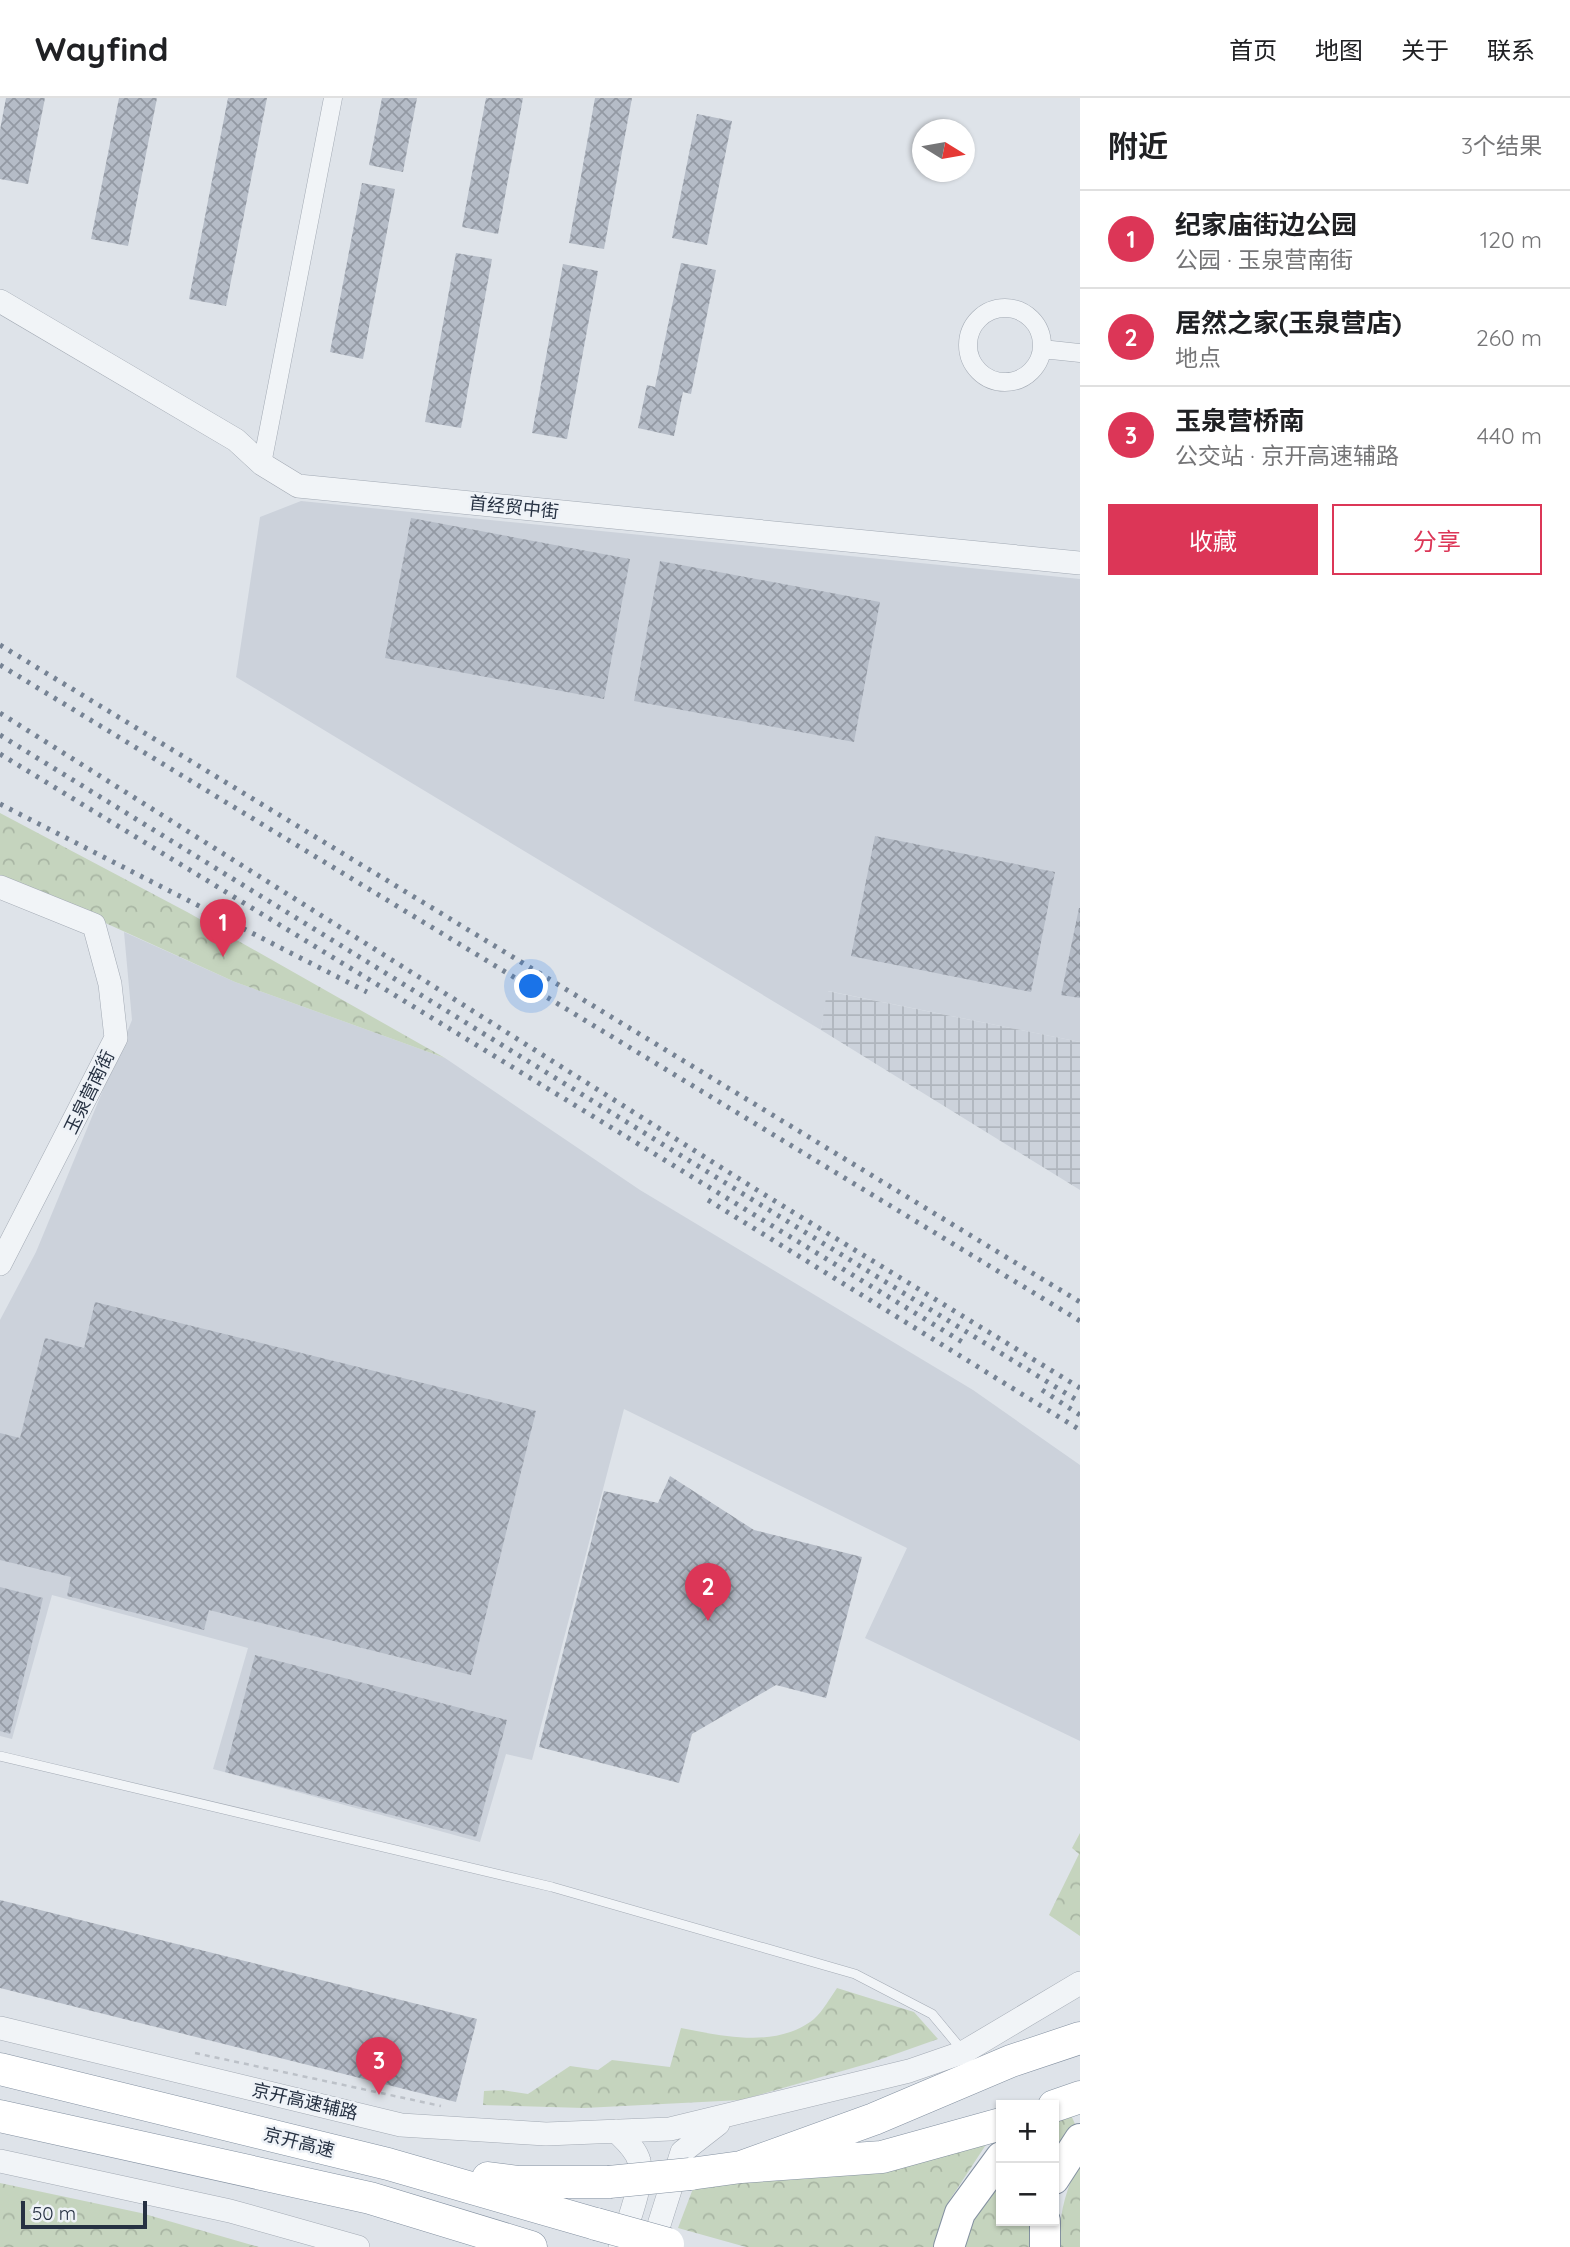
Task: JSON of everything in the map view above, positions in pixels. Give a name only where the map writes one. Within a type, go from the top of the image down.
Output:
[{"type":"highway","points":[[741,2167],[874,2119],[1011,2061],[1080,2038]]},
{"type":"highway","name":"京开高速","points":[[0,2069],[388,2164],[666,2246]]},
{"type":"highway","points":[[1059,2105],[1080,2099]]},
{"type":"highway","points":[[1059,2112],[1080,2099]]},
{"type":"highway","points":[[0,2116],[370,2198],[531,2247]]},
{"type":"highway","points":[[388,2164],[519,2182],[609,2182],[741,2167],[882,2157],[996,2125]]},
{"type":"highway","points":[[1059,2171],[1080,2139]]},
{"type":"highway","points":[[949,2247],[960,2213],[997,2163]]},
{"type":"highway","points":[[1045,2226],[1045,2247]]},
{"type":"street","points":[[262,464],[333,98]]},
{"type":"street","name":"首经贸中街","points":[[0,301],[236,440],[262,464],[298,486],[1080,563]]},
{"type":"street","points":[[1009,307],[1030,317],[1038,326],[1042,349],[1033,371],[1022,379],[997,382],[975,369],[967,344],[976,320],[986,312],[1009,307]]},
{"type":"street","points":[[1042,349],[1080,353]]},
{"type":"street","name":"玉泉营南街","points":[[0,887],[94,925],[110,984],[116,1038],[0,1264]]},
{"type":"street","name":"京开高速辅路","points":[[0,2028],[401,2124],[546,2134],[670,2129],[909,2071],[964,2052],[1080,1983]]},
{"type":"street","points":[[666,2246],[682,2152],[699,2136],[736,2114]]},
{"type":"street","points":[[616,2131],[634,2149],[640,2163],[637,2188],[620,2247]]},
{"type":"street","points":[[0,2161],[230,2211],[358,2247]]},
{"type":"lane","points":[[0,1756],[552,1887],[855,1974],[932,2014],[964,2052]]},
{"type":"path","points":[[191,2052],[450,2108]]},
{"type":"shaded area","points":[[301,501],[1080,579],[1080,1042],[828,991],[821,1030],[236,677],[260,517]]},
{"type":"shaded area","points":[[124,932],[235,982],[445,1058],[640,1190],[973,1390],[1080,1465],[1080,1741],[865,1638],[907,1548],[624,1409],[532,1760],[506,1754],[480,1842],[213,1769],[248,1648],[52,1595],[12,1739],[0,1736],[0,1320],[36,1252],[132,1020]]},
{"type":"shaded area","points":[[827,991],[1080,1042],[1080,1190],[821,1030]]},
{"type":"green space","points":[[0,813],[189,913],[445,1058],[235,982],[0,875]]},
{"type":"green space","points":[[1080,1833],[1080,1936],[1049,1915],[1079,1854],[1072,1848]]},
{"type":"green space","points":[[837,1988],[914,2012],[938,2039],[870,2063],[741,2100],[584,2108],[483,2105],[484,2091],[502,2090],[528,2094],[570,2066],[598,2070],[612,2060],[670,2067],[681,2028],[749,2038],[783,2034],[814,2019]]},
{"type":"green space","points":[[1071,2115],[1075,2124],[1059,2145],[1059,2120]]},
{"type":"green space","points":[[993,2134],[949,2201],[937,2247],[746,2247],[678,2228],[694,2186]]},
{"type":"green space","points":[[1080,2161],[1080,2247],[1060,2247],[1064,2202]]},
{"type":"green space","points":[[996,2176],[996,2226],[1036,2226],[1034,2247],[959,2247]]},
{"type":"green space","points":[[0,2183],[141,2213],[259,2247],[0,2247]]},
{"type":"building","points":[[6,98],[45,98],[28,184],[0,179],[0,130]]},
{"type":"building","points":[[119,98],[157,98],[128,246],[91,239]]},
{"type":"building","points":[[228,98],[267,98],[226,306],[189,299]]},
{"type":"building","points":[[382,98],[417,98],[403,172],[369,165]]},
{"type":"building","points":[[486,98],[523,98],[498,234],[462,227]]},
{"type":"building","points":[[595,98],[632,98],[604,249],[569,243]]},
{"type":"building","points":[[697,114],[732,121],[707,245],[672,238]]},
{"type":"building","points":[[362,183],[395,189],[363,359],[330,352]]},
{"type":"building","points":[[456,253],[492,259],[461,428],[425,422]]},
{"type":"building","points":[[681,263],[716,270],[691,394],[683,392],[674,436],[638,428],[647,385],[655,387]]},
{"type":"building","points":[[563,264],[598,271],[567,439],[532,433]]},
{"type":"building","points":[[411,518],[630,559],[604,699],[385,658]]},
{"type":"building","points":[[660,561],[880,602],[854,742],[634,701]]},
{"type":"building","points":[[875,836],[1055,872],[1031,992],[851,956]]},
{"type":"building","points":[[1080,908],[1080,998],[1061,995]]},
{"type":"building","points":[[95,1302],[536,1411],[471,1675],[209,1610],[204,1630],[67,1596],[71,1577],[0,1560],[0,1433],[20,1438],[45,1338],[84,1348]]},
{"type":"building","points":[[670,1476],[754,1530],[862,1557],[826,1698],[776,1685],[692,1734],[679,1783],[539,1747],[604,1491],[658,1503]]},
{"type":"building","points":[[0,1587],[43,1598],[10,1734],[0,1731]]},
{"type":"building","points":[[255,1655],[507,1720],[476,1837],[225,1772]]},
{"type":"building","points":[[0,1900],[477,2019],[456,2102],[0,1988]]},
{"type":"railway","points":[[0,645],[1080,1302]]},
{"type":"railway","points":[[0,665],[1080,1321]]},
{"type":"railway","points":[[0,713],[757,1190],[1080,1388]]},
{"type":"railway","points":[[0,735],[1080,1402]]},
{"type":"railway","points":[[0,754],[964,1343]]},
{"type":"railway","points":[[0,804],[367,992]]},
{"type":"railway","points":[[708,1200],[1080,1430]]},
{"type":"railway","points":[[1042,1390],[1080,1415]]},
{"type":"place","name":"纪家庙街边公园","points":[[223,957]]},
{"type":"place","name":"居然之家(玉泉营店)","points":[[708,1621]]},
{"type":"place","name":"玉泉营桥南","points":[[379,2095]]}]
